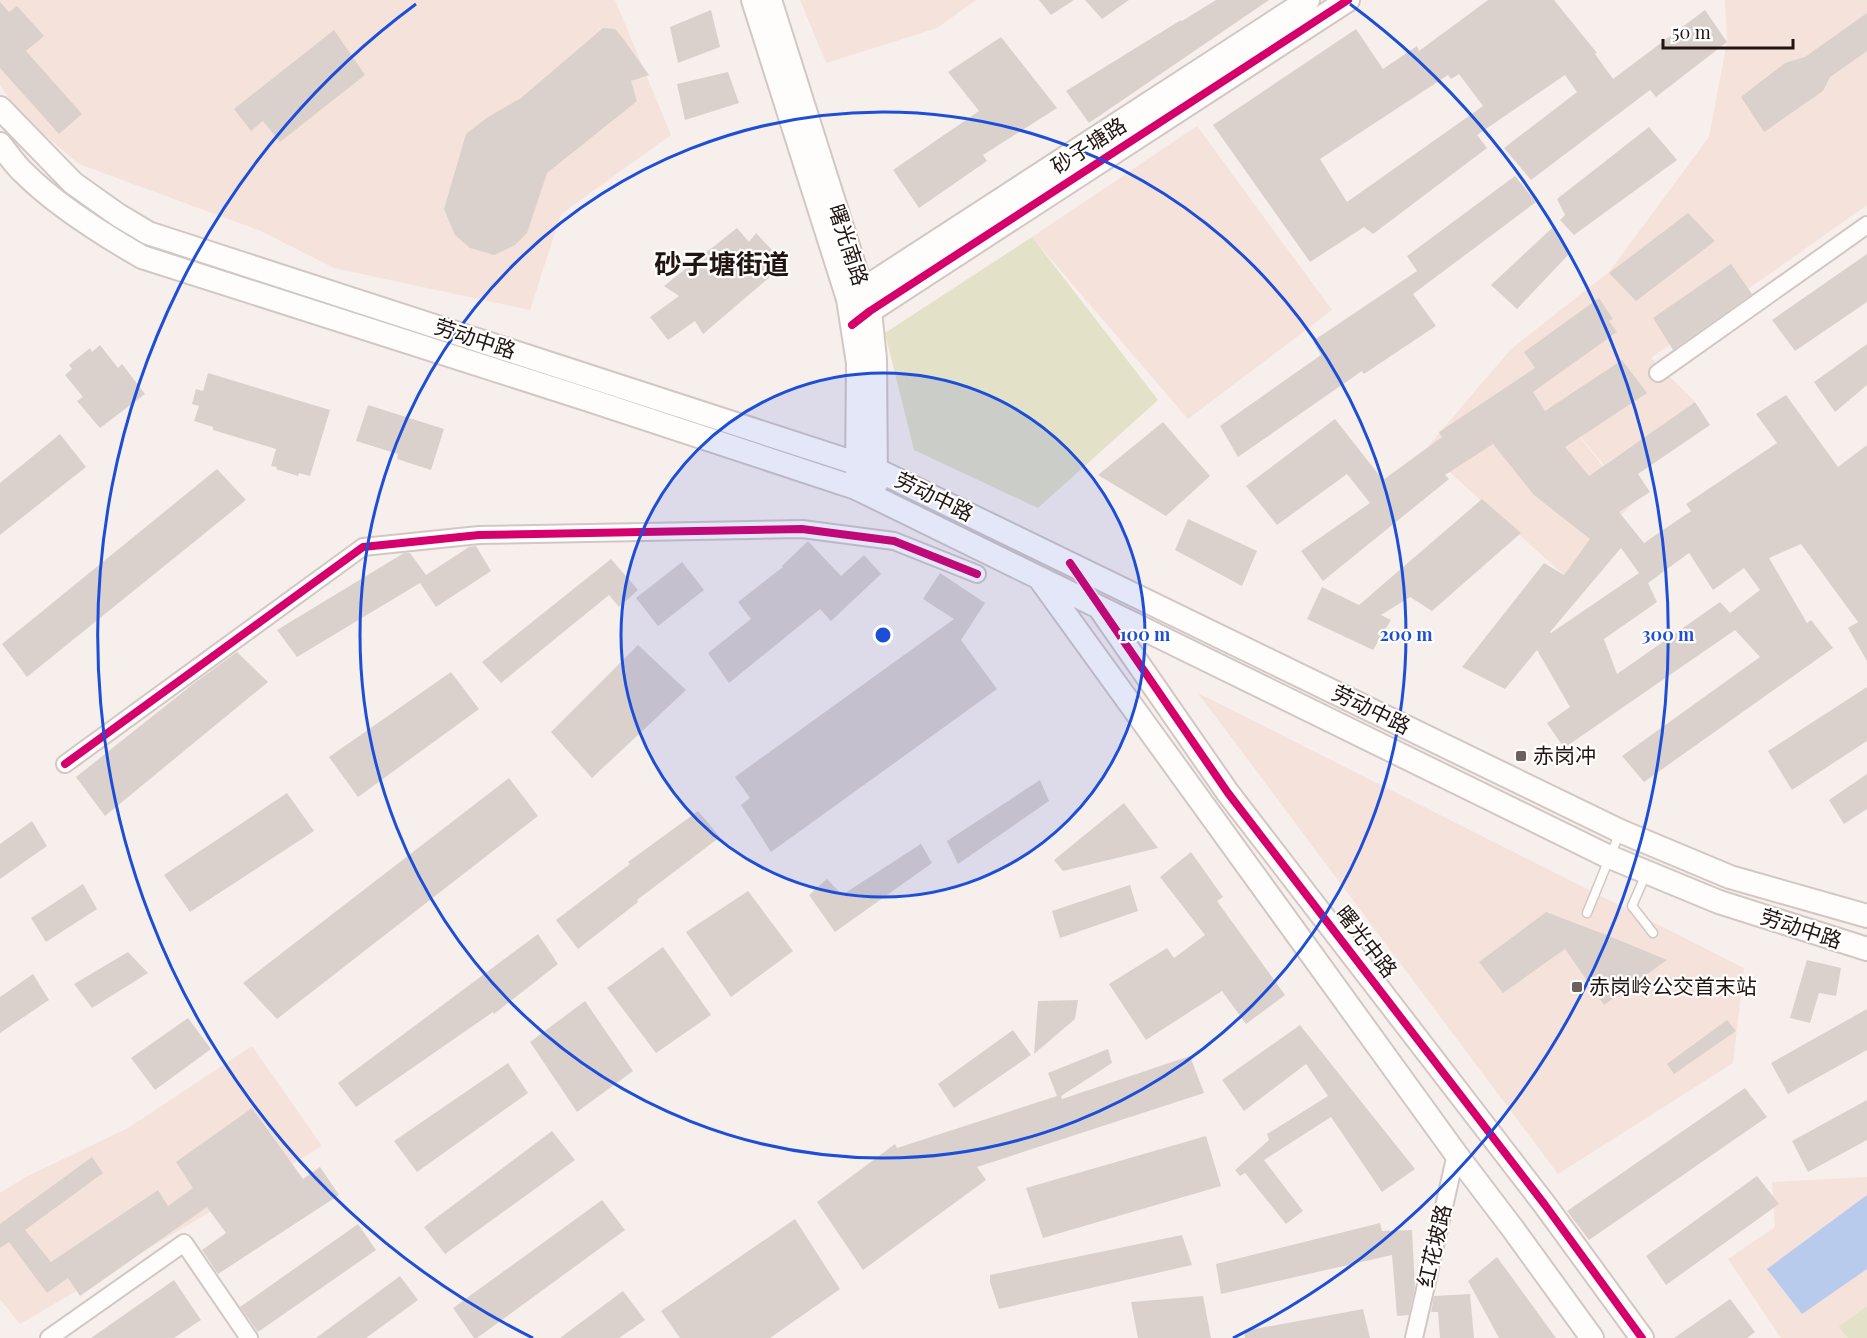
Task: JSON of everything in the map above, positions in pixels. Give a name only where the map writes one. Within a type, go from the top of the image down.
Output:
[{"type":"main road","name":"曙光南路","points":[[753,0],[860,300],[852,325],[868,466]]},
{"type":"main road","name":"曙光南路","points":[[770,0],[876,359],[866,493]]},
{"type":"main road","name":"砂子塘路","points":[[860,300],[1308,0]]},
{"type":"main road","name":"砂子塘路","points":[[860,300],[1348,0]]},
{"type":"main road","name":"劳动中路","points":[[0,108],[73,183],[148,233],[868,466],[1620,831],[1730,877],[1867,916]]},
{"type":"main road","name":"劳动中路","points":[[0,144],[23,173],[77,215],[142,257],[586,399],[866,493],[1609,857],[1719,902],[1867,949]]},
{"type":"main road","points":[[0,171],[73,183]]},
{"type":"main road","name":"曙光中路","points":[[1070,563],[1228,793],[1545,1205],[1641,1338]]},
{"type":"main road","points":[[1039,578],[1592,1338]]},
{"type":"street","points":[[1658,373],[1867,225]]},
{"type":"street","points":[[65,764],[363,547],[479,535],[802,529],[894,541],[977,574]]},
{"type":"street","name":"红花坡路","points":[[1414,1338],[1456,1154]]},
{"type":"street","points":[[49,1338],[184,1243],[249,1338]]},
{"type":"lane","points":[[1587,913],[1620,831]]},
{"type":"lane","points":[[1646,872],[1632,906],[1653,933]]},
{"type":"shaded area","points":[[0,0],[615,0],[671,135],[561,214],[530,310],[334,268],[261,231],[79,164],[19,113],[0,85]]},
{"type":"shaded area","points":[[800,0],[976,0],[937,28],[826,63]]},
{"type":"shaded area","points":[[1725,0],[1867,0],[1867,205],[1651,358],[1695,402],[1604,465],[1566,419],[1632,504],[1564,575],[1425,450],[1511,349],[1609,272],[1709,137],[1727,42]]},
{"type":"shaded area","points":[[1197,126],[1332,310],[1188,419],[1032,237]]},
{"type":"shaded area","points":[[1032,237],[1158,400],[1038,508],[914,450],[885,333]]},
{"type":"shaded area","points":[[1198,693],[1744,968],[1733,1063],[1558,1174]]},
{"type":"shaded area","points":[[252,1046],[322,1146],[20,1324],[0,1299],[0,1193],[24,1178],[128,1128]]},
{"type":"shaded area","points":[[1867,1177],[1867,1338],[1781,1338],[1728,1259],[1775,1227],[1772,1182]]},
{"type":"shaded area","points":[[1867,1306],[1867,1338],[1848,1338],[1839,1327]]},
{"type":"water","points":[[1867,1195],[1867,1269],[1802,1314],[1767,1269]]},
{"type":"building","points":[[1039,0],[1074,0],[1051,15]]},
{"type":"building","points":[[1085,0],[1129,0],[1102,19]]},
{"type":"building","points":[[1216,0],[1269,0],[1089,123],[1066,91]]},
{"type":"building","points":[[1488,0],[1554,0],[1597,53],[1595,54],[1613,79],[1705,10],[1727,42],[1656,97],[1650,90],[1531,180],[1504,148],[1577,92],[1565,75],[1477,135],[1487,148],[1373,234],[1364,227],[1310,262],[1213,125],[1356,29],[1383,69],[1417,46],[1419,51]],"holes":[[[1459,74],[1483,106],[1347,202],[1320,159],[1448,75],[1451,79]]]},
{"type":"building","points":[[0,2],[9,12],[17,6],[44,36],[26,51],[82,114],[59,134],[0,68]]},
{"type":"building","points":[[711,10],[720,47],[678,63],[670,27]]},
{"type":"building","points":[[1867,13],[1867,51],[1830,77],[1823,91],[1764,132],[1741,97],[1785,63],[1805,57]]},
{"type":"building","points":[[603,28],[615,29],[649,75],[631,81],[637,101],[547,173],[527,233],[515,245],[494,255],[470,248],[455,235],[444,209],[466,134],[488,117],[521,98]]},
{"type":"building","points":[[334,30],[365,75],[280,142],[263,121],[251,131],[234,109]]},
{"type":"building","points":[[1001,37],[1057,108],[983,155],[987,161],[919,208],[893,170],[979,111],[948,72]]},
{"type":"building","points":[[728,72],[739,103],[685,120],[677,84]]},
{"type":"building","points":[[1649,127],[1677,160],[1574,235],[1560,220],[1565,215],[1557,199]]},
{"type":"building","points":[[1515,176],[1536,202],[1413,294],[1436,326],[1364,374],[1362,371],[1238,457],[1220,426],[1321,355],[1313,341],[1417,271],[1407,256]]},
{"type":"building","points":[[1688,213],[1715,241],[1636,301],[1609,273]]},
{"type":"building","points":[[1553,227],[1570,253],[1517,309],[1491,285]]},
{"type":"building","points":[[737,228],[749,242],[756,233],[785,264],[703,334],[695,321],[668,340],[650,317],[679,296],[664,286]]},
{"type":"building","points":[[1867,254],[1867,302],[1795,351],[1772,320]]},
{"type":"building","points":[[1731,264],[1752,294],[1673,350],[1653,318]]},
{"type":"building","points":[[1599,298],[1613,319],[1609,321],[1617,332],[1533,392],[1545,411],[1622,360],[1647,393],[1565,447],[1589,476],[1695,402],[1710,425],[1638,474],[1650,492],[1619,512],[1644,543],[1691,511],[1686,504],[1777,443],[1756,414],[1786,395],[1838,467],[1867,445],[1867,661],[1848,628],[1858,622],[1801,544],[1769,558],[1807,623],[1811,620],[1833,648],[1644,782],[1622,756],[1760,657],[1735,630],[1564,748],[1547,723],[1570,707],[1537,650],[1505,689],[1462,667],[1544,563],[1564,575],[1590,539],[1534,495],[1493,444],[1445,475],[1449,479],[1323,581],[1301,551],[1370,503],[1347,474],[1277,525],[1246,486],[1335,419],[1383,480],[1442,437],[1439,432],[1535,368],[1524,352]],"holes":[[[1621,548],[1639,573],[1551,633],[1550,632]],[[1689,553],[1713,590],[1744,568],[1760,590],[1730,613],[1720,602],[1617,674],[1604,639],[1657,602],[1648,583]]]},
{"type":"building","points":[[1867,344],[1867,385],[1835,412],[1814,382]]},
{"type":"building","points":[[100,345],[118,368],[122,364],[145,394],[100,428],[77,401],[83,397],[65,375],[72,369],[69,365],[90,348],[92,352]]},
{"type":"building","points":[[208,373],[330,410],[310,476],[299,473],[298,476],[271,466],[276,449],[213,430],[213,427],[194,421],[199,406],[192,404],[196,389],[203,391]]},
{"type":"building","points":[[368,405],[444,429],[431,470],[397,459],[398,454],[356,441]]},
{"type":"building","points":[[1163,422],[1210,476],[1166,516],[1098,475]]},
{"type":"building","points":[[60,434],[86,467],[0,535],[0,483]]},
{"type":"building","points":[[217,469],[246,500],[27,677],[2,644]]},
{"type":"building","points":[[1482,499],[1521,533],[1432,611],[1410,597],[1381,615],[1391,620],[1373,650],[1307,619],[1322,587],[1359,605]]},
{"type":"building","points":[[1188,519],[1257,551],[1242,586],[1175,550]]},
{"type":"building","points":[[808,541],[841,576],[864,555],[881,574],[831,621],[820,609],[729,683],[708,653],[751,619],[738,602],[783,567]]},
{"type":"building","points":[[476,546],[491,571],[436,607],[420,583],[297,657],[277,630],[404,553],[410,553],[426,575],[469,547]]},
{"type":"building","points":[[611,559],[638,590],[619,607],[609,595],[501,683],[482,662]]},
{"type":"building","points":[[682,562],[704,590],[658,626],[636,598]]},
{"type":"building","points":[[940,573],[985,603],[961,640],[997,689],[771,852],[741,805],[750,798],[735,777],[954,619],[923,599]]},
{"type":"building","points":[[638,645],[686,690],[592,778],[551,732]]},
{"type":"building","points":[[237,652],[268,682],[105,816],[76,777]]},
{"type":"building","points":[[451,672],[479,709],[358,797],[329,757]]},
{"type":"building","points":[[1867,687],[1867,741],[1792,790],[1768,751]]},
{"type":"building","points":[[1867,774],[1867,809],[1844,824],[1829,800]]},
{"type":"building","points":[[509,778],[538,816],[277,1019],[243,983]]},
{"type":"building","points":[[1040,780],[1049,801],[958,864],[947,841]]},
{"type":"building","points":[[287,793],[314,831],[190,912],[164,875]]},
{"type":"building","points":[[1124,803],[1158,848],[1063,871],[1054,860]]},
{"type":"building","points":[[698,811],[720,837],[637,900],[638,902],[578,949],[556,920],[630,864],[628,862]]},
{"type":"building","points":[[32,821],[47,846],[0,879],[0,844]]},
{"type":"building","points":[[921,844],[932,863],[835,932],[809,895],[827,879],[842,895]]},
{"type":"building","points":[[1191,852],[1223,897],[1217,901],[1285,995],[1246,1024],[1222,991],[1146,1040],[1109,984],[1167,948],[1174,958],[1205,935],[1160,877]]},
{"type":"building","points":[[83,884],[97,909],[46,942],[31,918]]},
{"type":"building","points":[[1130,885],[1138,911],[1060,938],[1052,911]]},
{"type":"building","points":[[748,891],[793,951],[731,997],[686,932]]},
{"type":"building","points":[[1546,912],[1667,960],[1604,1005],[1565,949],[1503,993],[1479,962]]},
{"type":"building","points":[[538,934],[558,964],[494,1014],[493,1012],[356,1107],[338,1083]]},
{"type":"building","points":[[663,947],[711,1015],[656,1053],[607,988]]},
{"type":"building","points":[[128,952],[148,973],[92,1008],[74,984]]},
{"type":"building","points":[[1807,960],[1841,968],[1836,996],[1819,993],[1810,1023],[1790,1018]]},
{"type":"building","points":[[33,974],[49,1000],[0,1033],[0,997]]},
{"type":"building","points":[[1078,1000],[1075,1019],[1034,1054],[1038,1001]]},
{"type":"building","points":[[585,1001],[633,1071],[577,1112],[530,1042]]},
{"type":"building","points":[[1867,1009],[1867,1050],[1788,1094],[1771,1063]]},
{"type":"building","points":[[188,1018],[211,1049],[155,1090],[131,1058]]},
{"type":"building","points":[[1727,1020],[1736,1031],[1674,1074],[1667,1064]]},
{"type":"building","points":[[1300,1025],[1415,1169],[1382,1192],[1331,1117],[1264,1160],[1303,1211],[1286,1224],[1245,1173],[1240,1176],[1235,1170],[1269,1140],[1267,1134],[1328,1096],[1306,1064],[1244,1111],[1222,1080]]},
{"type":"building","points":[[1013,1030],[1031,1055],[954,1108],[938,1084]]},
{"type":"building","points":[[1108,1049],[1112,1063],[1061,1096],[1062,1099],[1190,1056],[1204,1093],[977,1167],[986,1180],[863,1270],[817,1202],[895,1144],[897,1148],[1057,1096],[1048,1073]]},
{"type":"building","points":[[508,1063],[528,1093],[417,1172],[394,1141]]},
{"type":"building","points":[[1745,1088],[1767,1117],[1589,1240],[1567,1211]]},
{"type":"building","points":[[1867,1100],[1867,1140],[1808,1172],[1792,1141]]},
{"type":"building","points":[[252,1108],[303,1179],[320,1167],[339,1195],[218,1274],[202,1250],[226,1233],[207,1207],[80,1296],[68,1278],[47,1293],[9,1242],[0,1248],[0,1224],[92,1157],[103,1173],[25,1230],[51,1262],[158,1190],[168,1206],[193,1188],[176,1162]]},
{"type":"building","points":[[552,1131],[575,1160],[445,1254],[424,1227]]},
{"type":"building","points":[[1206,1136],[1221,1186],[1043,1238],[1026,1188]]},
{"type":"building","points":[[1757,1176],[1779,1204],[1666,1285],[1646,1256]]},
{"type":"building","points":[[602,1200],[625,1230],[474,1338],[453,1308]]},
{"type":"building","points":[[795,1219],[840,1289],[770,1338],[680,1338],[661,1311]]},
{"type":"building","points":[[1380,1223],[1382,1231],[1412,1230],[1415,1287],[1409,1315],[1397,1316],[1392,1255],[1221,1294],[1216,1264]]},
{"type":"building","points":[[358,1224],[376,1250],[258,1332],[240,1307]]},
{"type":"building","points":[[1182,1235],[1192,1265],[999,1309],[990,1282],[990,1275]]},
{"type":"building","points":[[1497,1257],[1556,1338],[1499,1338],[1468,1281]]},
{"type":"building","points":[[400,1276],[418,1300],[366,1338],[316,1338]]},
{"type":"building","points":[[174,1280],[201,1320],[174,1338],[91,1338]]},
{"type":"building","points":[[623,1291],[645,1320],[619,1338],[560,1338]]},
{"type":"building","points":[[1470,1294],[1474,1338],[1440,1338],[1438,1312],[1431,1312],[1434,1296]]},
{"type":"building","points":[[1203,1296],[1211,1338],[1138,1338],[1131,1302]]},
{"type":"building","points":[[1730,1299],[1755,1332],[1747,1338],[1674,1338]]},
{"type":"building","points":[[1363,1309],[1370,1338],[1245,1338],[1244,1331]]},
{"type":"cycle path","points":[[852,325],[870,311],[1348,0]]},
{"type":"cycle path","points":[[65,764],[363,547],[479,535],[802,529],[894,541],[977,574]]},
{"type":"cycle path","points":[[1070,563],[1228,793],[1545,1205],[1642,1338]]},
{"type":"place","name":"赤岗冲","points":[[1521,756]]},
{"type":"place","name":"赤岗岭公交首末站","points":[[1577,987]]},
{"type":"district","name":"砂子塘街道","points":[[722,265]]}]
